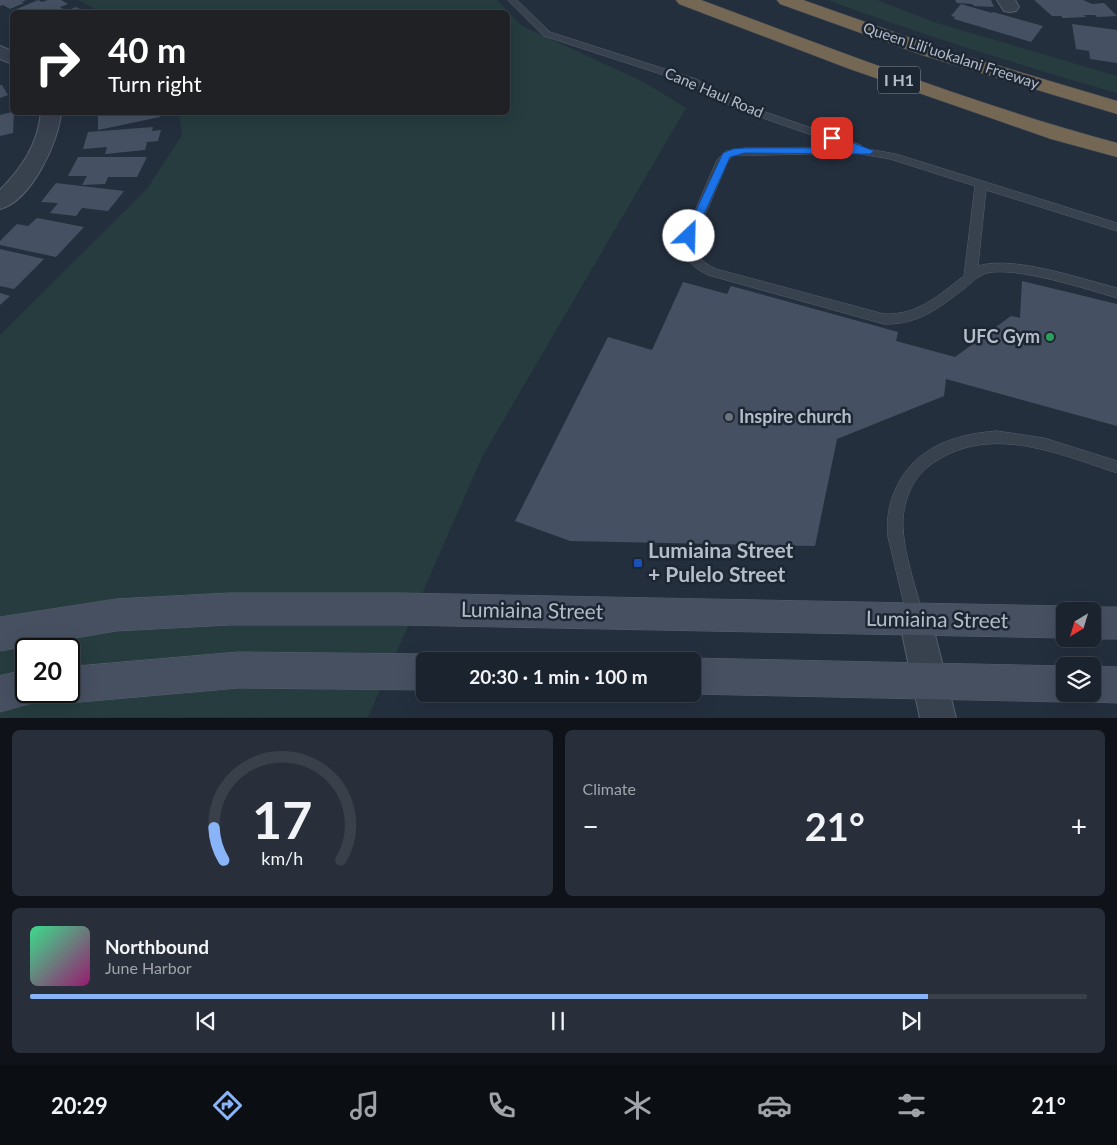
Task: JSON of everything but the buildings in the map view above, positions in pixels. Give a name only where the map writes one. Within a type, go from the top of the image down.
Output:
[{"type":"highway","name":"I H1","points":[[685,0],[854,64],[1059,134],[1117,150]]},
{"type":"highway","name":"Queen Liliʻuokalani Freeway","points":[[786,0],[932,52],[1117,108]]},
{"type":"main road","name":"Lumiaina Street","points":[[0,634],[116,615],[229,609],[410,609],[1056,622]]},
{"type":"main road","points":[[1101,623],[1117,623]]},
{"type":"main road","points":[[80,684],[239,670],[416,672]]},
{"type":"main road","points":[[701,676],[1056,684]]},
{"type":"main road","points":[[1101,684],[1117,685]]},
{"type":"main road","points":[[0,694],[15,691]]},
{"type":"street","points":[[0,202],[24,176],[40,154],[48,134],[51,115]]},
{"type":"street","points":[[915,619],[938,718]]},
{"type":"lane","name":"Cane Haul Road","points":[[512,0],[547,34],[692,81],[738,106],[870,151]]},
{"type":"lane","points":[[1117,227],[892,156],[870,151],[745,151],[730,153],[723,160],[688,239],[687,248],[690,256],[701,267],[712,272],[893,320],[918,316],[983,269],[1016,269],[1117,293]]},
{"type":"lane","points":[[970,278],[982,184]]},
{"type":"lane","points":[[915,619],[895,524],[901,489],[911,473],[929,456],[959,443],[986,438],[1018,438],[1055,447],[1117,467]]},
{"type":"green space","points":[[78,0],[497,0],[507,10],[97,10]]},
{"type":"green space","points":[[827,0],[877,0],[934,22],[1117,76],[1117,93],[971,49]]},
{"type":"green space","points":[[510,14],[522,26],[644,82],[686,108],[482,457],[368,717],[0,718],[0,335],[147,189],[182,135],[179,115],[510,115]]},
{"type":"place","name":"UFC Gym","points":[[1050,337]]},
{"type":"place","name":"Inspire church","points":[[729,417]]},
{"type":"place","name":"Lumiaina Street + Pulelo Street","points":[[638,563]]},
{"type":"route","points":[[689,236],[726,155],[737,151],[870,151],[832,138]]}]
